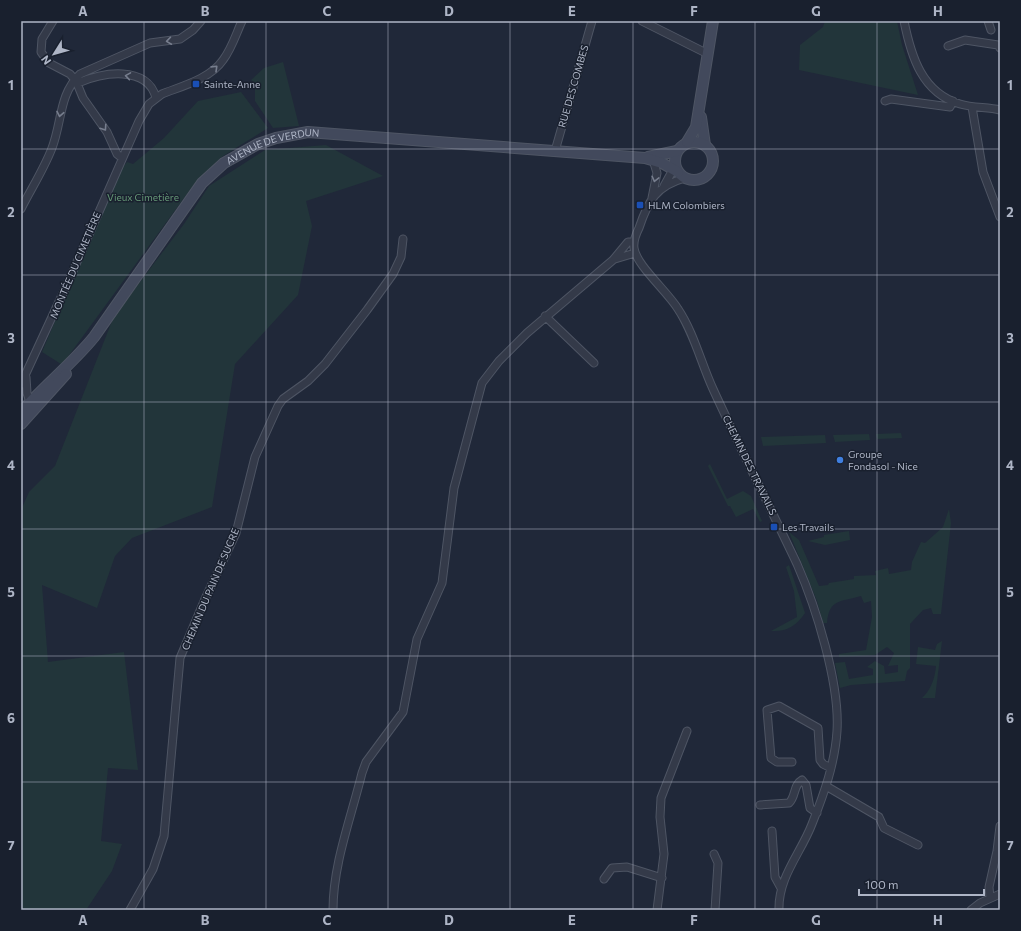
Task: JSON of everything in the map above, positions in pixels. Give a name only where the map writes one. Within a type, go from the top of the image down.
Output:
[{"type":"main road","points":[[687,142],[700,142],[705,145],[709,148],[713,158],[712,168],[701,179],[690,180],[678,171],[677,151],[687,142],[696,127],[713,21]]},
{"type":"main road","points":[[700,109],[705,145]]},
{"type":"main road","name":"AVENUE DE VERDUN","points":[[25,406],[62,370],[79,356],[94,337],[202,183],[224,163],[258,144],[293,134],[314,132],[649,159],[678,171]]},
{"type":"main road","name":"AVENUE DE VERDUN","points":[[649,159],[677,151]]},
{"type":"main road","points":[[21,424],[68,373],[79,356]]},
{"type":"street","points":[[53,21],[42,38],[41,52],[49,63],[70,74],[76,81],[83,98],[107,132],[117,154],[122,158]]},
{"type":"street","points":[[21,209],[51,149],[62,104],[80,74],[150,43],[180,39],[193,30],[200,21]]},
{"type":"street","points":[[76,81],[100,75],[130,76],[144,80],[150,84],[156,98],[210,73],[217,67],[228,53],[242,21]]},
{"type":"street","name":"RUE DES COMBES","points":[[555,151],[592,21]]},
{"type":"street","points":[[642,21],[708,54]]},
{"type":"street","points":[[904,21],[908,42],[915,62],[932,89],[953,101],[972,106],[1000,110]]},
{"type":"street","points":[[988,21],[991,30]]},
{"type":"street","points":[[948,46],[965,40],[998,45],[1000,48]]},
{"type":"street","name":"MONTÉE DU CIMETIÈRE","points":[[21,384],[139,121],[149,104],[156,98]]},
{"type":"street","points":[[885,101],[891,99],[950,107],[953,101]]},
{"type":"street","points":[[972,106],[984,172],[1000,217]]},
{"type":"street","points":[[649,159],[657,173],[652,198]]},
{"type":"street","name":"CHEMIN DES TRAVAILS","points":[[678,171],[652,198],[644,213],[634,242],[635,253],[643,266],[672,299],[686,323],[709,380],[806,584],[820,631],[835,696],[837,731],[831,768],[807,837],[780,888],[779,910]]},
{"type":"street","name":"CHEMIN DES TRAVAILS","points":[[664,186],[678,171]]},
{"type":"street","name":"CHEMIN DU PAIN DE SUCRE","points":[[130,910],[153,869],[164,836],[180,658],[205,599],[236,533],[255,457],[278,406],[284,399],[308,381],[325,364],[393,274],[401,256],[403,239]]},
{"type":"street","points":[[333,910],[334,885],[338,866],[362,773],[366,762],[403,712],[417,639],[442,583],[454,488],[482,383],[494,366],[545,316],[613,260],[628,242],[634,242]]},
{"type":"street","points":[[613,260],[635,253]]},
{"type":"street","points":[[545,316],[594,363]]},
{"type":"street","name":"MONTÉE DU CIMETIÈRE","points":[[25,406],[25,382],[28,371]]},
{"type":"street","points":[[21,419],[25,406],[48,395]]},
{"type":"street","points":[[792,762],[777,762],[770,758],[767,710],[779,706],[818,728],[820,760],[823,764],[831,768]]},
{"type":"street","points":[[657,910],[664,854],[660,817],[662,798],[687,731]]},
{"type":"street","points":[[760,805],[789,803],[793,800],[796,786],[802,780],[806,785],[810,808],[816,813]]},
{"type":"street","points":[[826,786],[879,817],[884,828],[918,845]]},
{"type":"street","points":[[990,898],[989,887],[997,850],[1000,826]]},
{"type":"street","name":"CHEMIN DES TRAVAILS","points":[[772,831],[775,877],[780,888]]},
{"type":"street","points":[[714,854],[718,863],[715,910]]},
{"type":"street","points":[[604,879],[612,868],[627,867],[662,878]]},
{"type":"street","points":[[971,910],[990,898],[1000,894]]},
{"type":"green space","points":[[825,21],[897,21],[902,45],[918,95],[799,70],[800,45],[823,27]]},
{"type":"green space","points":[[283,62],[299,126],[273,128],[255,101],[255,83],[251,80],[264,68]]},
{"type":"green space","name":"Vieux Cimetière","points":[[241,92],[268,128],[223,156],[198,179],[67,358],[61,364],[42,352],[117,175],[127,162],[133,164],[164,138],[198,101]]},
{"type":"green space","points":[[326,145],[383,176],[306,201],[312,226],[298,295],[235,364],[212,507],[132,538],[115,556],[97,608],[42,585],[48,662],[124,652],[138,770],[108,768],[101,841],[122,844],[112,871],[86,910],[21,910],[21,510],[29,492],[55,466],[114,316],[184,224],[209,186],[265,150]]},
{"type":"green space","points":[[901,433],[902,438],[877,439],[876,434]]},
{"type":"green space","points":[[869,434],[870,440],[835,442],[833,435]]},
{"type":"green space","points":[[825,435],[826,443],[763,446],[761,437]]},
{"type":"green space","points":[[710,464],[727,499],[743,491],[751,496],[762,521],[760,522],[753,509],[736,517],[730,506],[728,506],[708,466]]},
{"type":"green space","points":[[949,509],[951,523],[941,614],[933,614],[931,608],[923,610],[910,624],[910,668],[907,671],[905,681],[851,685],[840,688],[835,663],[845,662],[849,679],[873,675],[873,669],[867,667],[875,661],[884,666],[885,674],[898,672],[898,665],[888,666],[894,653],[887,647],[875,655],[839,657],[839,654],[866,650],[872,617],[871,601],[864,603],[861,596],[837,603],[833,605],[830,610],[827,623],[823,623],[817,601],[789,532],[799,540],[819,586],[828,585],[829,583],[854,579],[854,576],[876,575],[875,571],[888,568],[889,574],[911,570],[912,562],[921,542],[925,543],[943,527]]},
{"type":"green space","points":[[849,531],[850,540],[825,545],[808,541],[824,537],[824,535]]},
{"type":"green space","points":[[789,565],[805,613],[795,625],[782,630],[771,631],[797,617],[794,591],[786,567]]},
{"type":"green space","points":[[942,641],[935,698],[922,698],[932,684],[936,666],[916,664],[918,647],[935,650],[937,644]]},
{"type":"place","name":"Sainte-Anne","points":[[196,84]]},
{"type":"place","name":"HLM Colombiers","points":[[640,205]]},
{"type":"place","name":"Groupe Fondasol - Nice","points":[[840,460]]},
{"type":"place","name":"Les Travails","points":[[774,527]]}]
